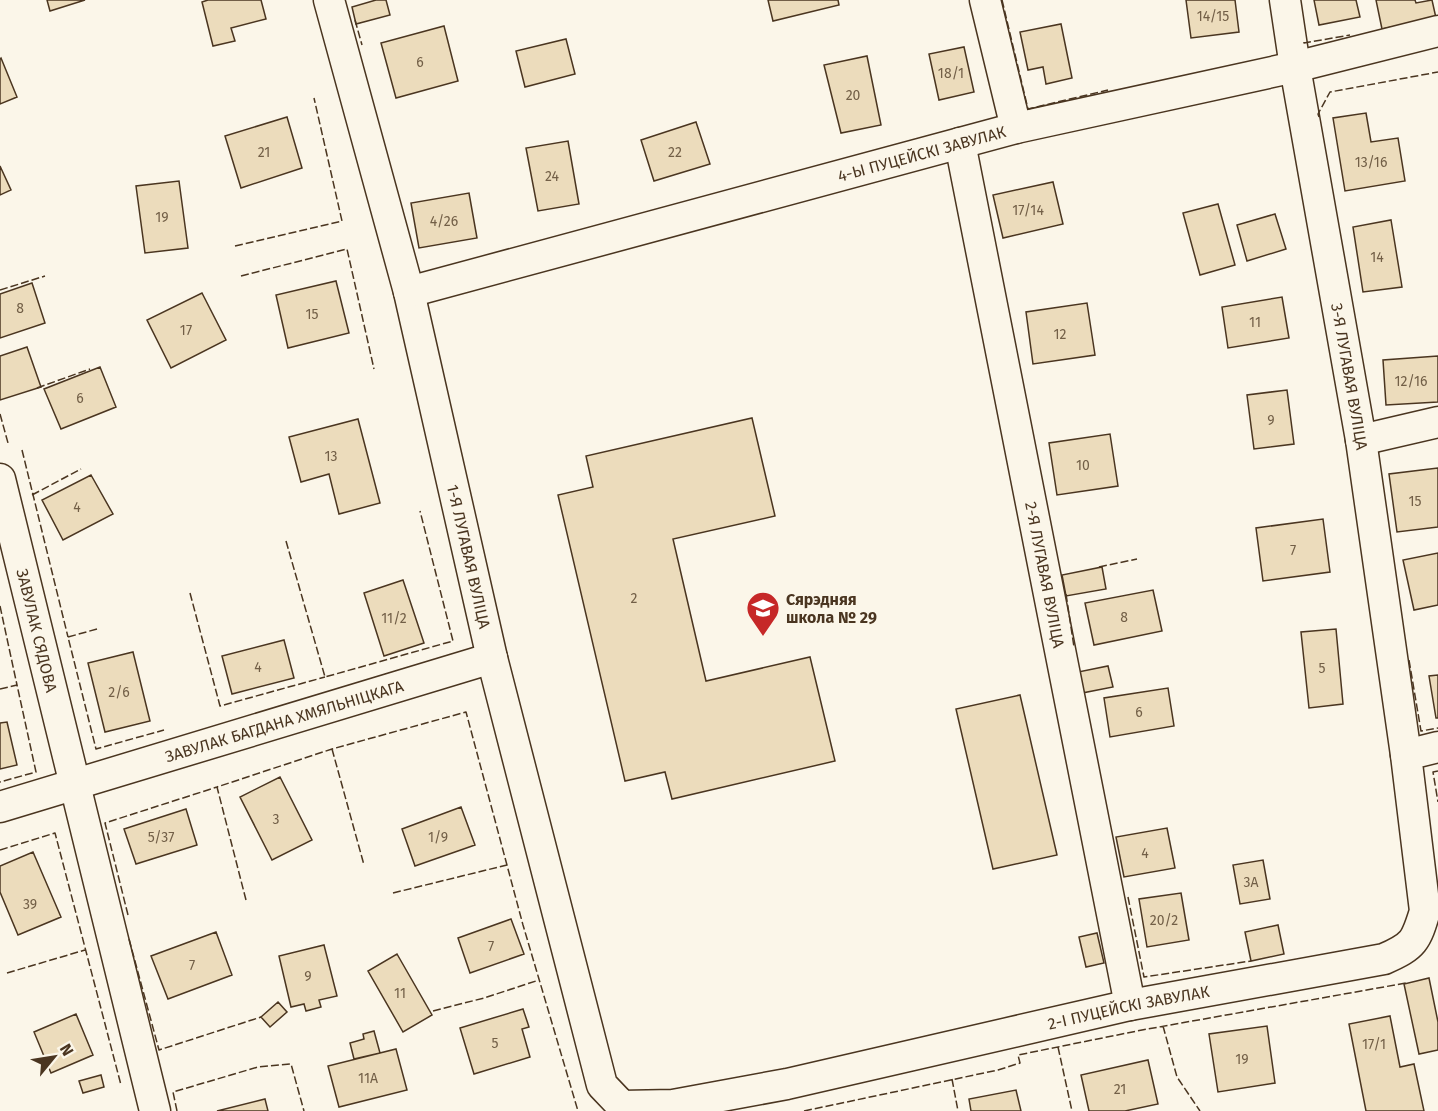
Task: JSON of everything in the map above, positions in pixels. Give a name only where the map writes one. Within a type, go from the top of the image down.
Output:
[{"type":"street","name":"1-Я ЛУГАВАЯ ВУЛІЦА","points":[[329,0],[410,292],[492,658],[602,1085],[622,1106]]},
{"type":"street","points":[[985,0],[1016,128]]},
{"type":"street","name":"3-Я ЛУГАВАЯ ВУЛІЦА","points":[[1285,0],[1361,440],[1406,755]]},
{"type":"street","name":"4-Ы ПУЦЕЙСКІ ЗАВУЛАК","points":[[410,292],[1016,128],[1295,67],[1438,31]]},
{"type":"street","name":"2-Я ЛУГАВАЯ ВУЛІЦА","points":[[960,143],[1130,1005]]},
{"type":"street","points":[[1361,440],[1438,422]]},
{"type":"street","name":"ЗАВУЛАК СЯДОВА","points":[[0,478],[75,784]]},
{"type":"street","name":"ЗАВУЛАК БАГДАНА ХМЯЛЬНІЦКАГА","points":[[0,807],[492,658]]},
{"type":"street","points":[[1406,755],[1438,747]]},
{"type":"street","name":"2-І ПУЦЕЙСКІ ЗАВУЛАК","points":[[622,1106],[673,1105],[787,1084],[1130,1005],[1384,959],[1406,950],[1418,935],[1425,911],[1406,755]]},
{"type":"street","points":[[75,784],[155,1111]]},
{"type":"building","points":[[47,0],[85,0],[50,11]]},
{"type":"building","points":[[261,0],[266,19],[231,28],[235,41],[213,46],[202,2]]},
{"type":"building","points":[[376,0],[386,0],[390,15],[356,24],[352,7]]},
{"type":"building","points":[[768,0],[838,0],[839,5],[773,21]]},
{"type":"building","points":[[1186,0],[1235,0],[1239,32],[1191,38]]},
{"type":"building","points":[[1314,0],[1356,0],[1360,17],[1319,25]]},
{"type":"building","points":[[1376,0],[1415,0],[1416,3],[1432,0],[1436,18],[1382,29]]},
{"type":"building","points":[[1061,24],[1072,78],[1046,84],[1043,67],[1028,70],[1020,32]]},
{"type":"building","points":[[444,26],[458,81],[396,98],[381,43]]},
{"type":"building","points":[[566,39],[575,74],[525,87],[516,51]]},
{"type":"building","points":[[964,47],[974,92],[939,100],[929,54]]},
{"type":"building","points":[[867,56],[881,125],[841,133],[824,65]]},
{"type":"building","points":[[0,59],[17,97],[0,104]]},
{"type":"building","points":[[1366,113],[1371,142],[1398,138],[1405,181],[1345,191],[1333,118]]},
{"type":"building","points":[[287,117],[302,168],[241,188],[225,136]]},
{"type":"building","points":[[696,122],[710,164],[654,181],[641,140]]},
{"type":"building","points":[[568,141],[579,204],[538,211],[526,148]]},
{"type":"building","points":[[0,166],[11,190],[0,195]]},
{"type":"building","points":[[179,181],[188,248],[145,253],[136,186]]},
{"type":"building","points":[[1053,182],[1063,224],[1003,238],[993,195]]},
{"type":"building","points":[[469,193],[477,238],[419,248],[411,203]]},
{"type":"building","points":[[1218,204],[1235,265],[1200,275],[1183,213]]},
{"type":"building","points":[[1275,214],[1286,249],[1247,261],[1237,225]]},
{"type":"building","points":[[1391,220],[1402,287],[1363,292],[1353,227]]},
{"type":"building","points":[[336,281],[349,333],[288,348],[276,295]]},
{"type":"building","points":[[32,283],[45,323],[0,338],[0,294]]},
{"type":"building","points":[[202,293],[226,340],[171,368],[147,320]]},
{"type":"building","points":[[1282,297],[1289,338],[1228,348],[1222,307]]},
{"type":"building","points":[[1087,303],[1095,355],[1033,364],[1026,312]]},
{"type":"building","points":[[27,347],[41,387],[0,400],[0,356]]},
{"type":"building","points":[[1438,356],[1438,402],[1386,405],[1383,360]]},
{"type":"building","points":[[100,367],[116,407],[61,429],[44,389]]},
{"type":"building","points":[[1287,390],[1294,444],[1254,449],[1247,395]]},
{"type":"building","points":[[752,418],[775,516],[673,539],[706,681],[810,657],[835,761],[672,799],[665,772],[625,781],[558,495],[593,487],[586,456]]},
{"type":"building","points":[[358,419],[380,503],[339,514],[329,474],[301,482],[289,437]]},
{"type":"building","points":[[1110,434],[1118,486],[1057,495],[1049,443]]},
{"type":"building","points":[[1438,468],[1438,527],[1397,532],[1389,474]]},
{"type":"building","points":[[91,475],[113,514],[63,540],[42,500]]},
{"type":"building","points":[[1323,519],[1330,572],[1263,581],[1256,528]]},
{"type":"building","points":[[1438,553],[1438,605],[1414,610],[1403,560]]},
{"type":"building","points":[[1102,567],[1106,589],[1066,596],[1062,575]]},
{"type":"building","points":[[403,580],[424,643],[384,656],[364,593]]},
{"type":"building","points":[[1153,590],[1162,631],[1094,645],[1085,603]]},
{"type":"building","points":[[1336,629],[1343,704],[1309,708],[1301,632]]},
{"type":"building","points":[[284,640],[294,678],[232,694],[222,656]]},
{"type":"building","points":[[133,652],[150,721],[105,732],[88,663]]},
{"type":"building","points":[[1108,666],[1113,687],[1082,693],[1078,672]]},
{"type":"building","points":[[1438,675],[1438,718],[1436,718],[1429,676]]},
{"type":"building","points":[[1168,688],[1174,726],[1110,737],[1104,698]]},
{"type":"building","points":[[1020,695],[1057,855],[993,869],[956,709]]},
{"type":"building","points":[[7,722],[17,765],[0,769],[0,723]]},
{"type":"building","points":[[280,777],[312,840],[272,860],[240,797]]},
{"type":"building","points":[[461,807],[475,845],[415,866],[402,829]]},
{"type":"building","points":[[186,809],[197,845],[136,864],[124,829]]},
{"type":"building","points":[[1167,828],[1175,868],[1124,877],[1116,837]]},
{"type":"building","points":[[33,852],[61,917],[18,935],[0,892],[0,866]]},
{"type":"building","points":[[1263,860],[1270,899],[1240,904],[1233,865]]},
{"type":"building","points":[[1181,893],[1189,940],[1147,947],[1139,899]]},
{"type":"building","points":[[511,919],[524,954],[470,973],[458,938]]},
{"type":"building","points":[[1278,925],[1284,954],[1251,961],[1245,932]]},
{"type":"building","points":[[216,932],[232,975],[168,999],[151,956]]},
{"type":"building","points":[[1097,933],[1104,963],[1086,967],[1079,937]]},
{"type":"building","points":[[324,945],[337,996],[319,1000],[321,1007],[306,1011],[304,1004],[291,1007],[279,956]]},
{"type":"building","points":[[397,954],[432,1015],[403,1032],[368,971]]},
{"type":"building","points":[[1429,978],[1438,1022],[1438,1050],[1419,1054],[1404,984]]},
{"type":"building","points":[[278,1002],[287,1012],[270,1027],[261,1017]]},
{"type":"building","points":[[523,1009],[529,1027],[522,1029],[530,1057],[474,1074],[460,1028]]},
{"type":"building","points":[[76,1014],[93,1055],[51,1073],[34,1032]]},
{"type":"building","points":[[1390,1016],[1400,1067],[1414,1064],[1424,1111],[1366,1111],[1349,1024]]},
{"type":"building","points":[[1267,1026],[1275,1083],[1218,1092],[1209,1034]]},
{"type":"building","points":[[374,1031],[380,1053],[354,1059],[350,1043],[364,1039],[363,1034]]},
{"type":"building","points":[[396,1049],[407,1090],[339,1107],[328,1066]]},
{"type":"building","points":[[1148,1060],[1158,1104],[1125,1111],[1089,1111],[1081,1075]]},
{"type":"building","points":[[101,1075],[104,1087],[83,1093],[79,1081]]},
{"type":"building","points":[[1016,1090],[1021,1111],[971,1111],[969,1099]]},
{"type":"building","points":[[265,1099],[268,1111],[217,1111]]},
{"type":"fence","points":[[1002,0],[1028,109],[1108,90]]},
{"type":"fence","points":[[355,20],[362,45]]},
{"type":"fence","points":[[1304,42],[1350,35]]},
{"type":"fence","points":[[1319,117],[1318,114],[1330,92],[1438,72]]},
{"type":"fence","points":[[235,246],[342,221],[314,98]]},
{"type":"fence","points":[[241,276],[347,249],[374,369]]},
{"type":"fence","points":[[0,290],[45,276]]},
{"type":"fence","points":[[37,388],[90,369]]},
{"type":"fence","points":[[0,414],[8,443]]},
{"type":"fence","points":[[22,450],[68,637]]},
{"type":"fence","points":[[32,495],[81,469]]},
{"type":"fence","points":[[286,541],[325,677],[453,641],[420,511]]},
{"type":"fence","points":[[1099,567],[1137,559]]},
{"type":"fence","points":[[190,593],[220,706],[325,677]]},
{"type":"fence","points":[[1066,594],[1074,647]]},
{"type":"fence","points":[[0,606],[17,685]]},
{"type":"fence","points":[[97,629],[68,637],[96,749],[164,730]]},
{"type":"fence","points":[[1409,660],[1421,731],[1438,728]]},
{"type":"fence","points":[[0,689],[17,685],[36,772],[0,782]]},
{"type":"fence","points":[[246,900],[217,787],[332,749],[466,712],[523,925],[578,1111]]},
{"type":"fence","points":[[332,749],[364,865]]},
{"type":"fence","points":[[1438,771],[1433,772],[1438,802]]},
{"type":"fence","points":[[128,915],[105,823],[217,787]]},
{"type":"fence","points":[[0,850],[55,833],[121,1085]]},
{"type":"fence","points":[[393,893],[507,865]]},
{"type":"fence","points":[[1128,897],[1144,977],[1251,961]]},
{"type":"fence","points":[[129,939],[159,1050],[261,1017]]},
{"type":"fence","points":[[7,973],[85,950]]},
{"type":"fence","points":[[433,1011],[484,998],[539,980]]},
{"type":"fence","points":[[804,1111],[998,1070],[1020,1063],[1018,1055],[1142,1030],[1406,983]]},
{"type":"fence","points":[[1163,1026],[1177,1077],[1200,1111]]},
{"type":"fence","points":[[1058,1047],[1072,1111]]},
{"type":"fence","points":[[177,1111],[173,1092],[258,1067],[291,1064],[304,1111]]},
{"type":"fence","points":[[952,1079],[958,1111]]},
{"type":"place","name":"Сярэдняя школа № 29","points":[[763,637]]}]
